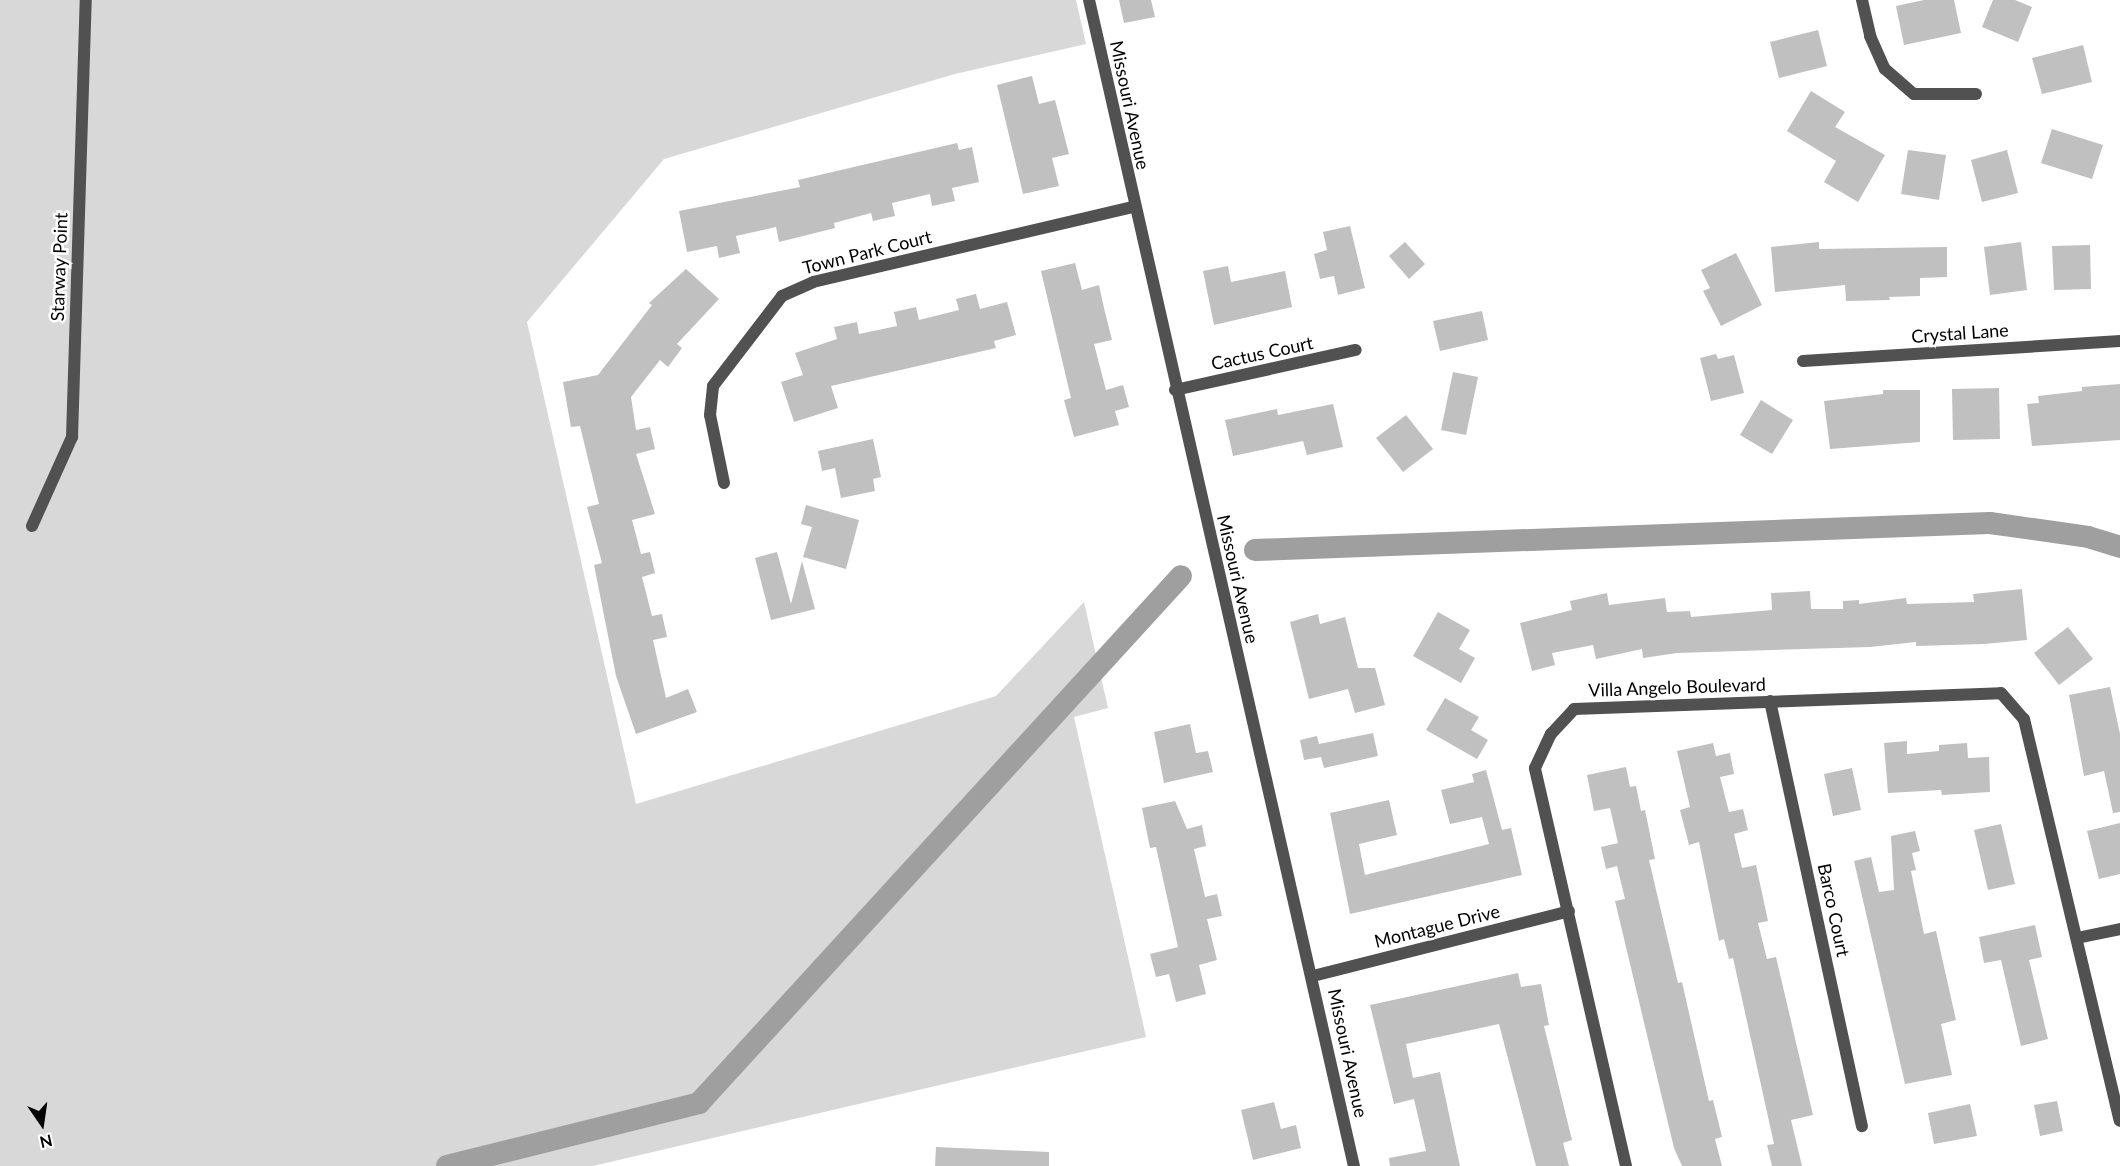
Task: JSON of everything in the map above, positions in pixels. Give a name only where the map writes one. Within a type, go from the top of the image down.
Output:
[{"type":"street","name":"Starway Point","points":[[32,526],[72,437],[86,0]]},
{"type":"street","name":"Missouri Avenue","points":[[1089,0],[1175,390],[1313,976],[1354,1166]]},
{"type":"street","points":[[1862,0],[1870,36],[1885,69],[1914,94],[1976,94]]},
{"type":"street","name":"Town Park Court","points":[[724,483],[710,415],[713,386],[782,296],[813,282],[1134,207]]},
{"type":"street","name":"Crystal Lane","points":[[1803,361],[2120,340]]},
{"type":"street","name":"Cactus Court","points":[[1175,390],[1356,350]]},
{"type":"street","name":"Villa Angelo Boulevard","points":[[1626,1166],[1535,768],[1551,734],[1574,709],[2001,693],[2024,718],[2120,1121]]},
{"type":"street","name":"Barco Court","points":[[1770,701],[1862,1126]]},
{"type":"street","name":"Montague Drive","points":[[1313,976],[1569,911]]},
{"type":"street","points":[[2077,938],[2120,929]]},
{"type":"shaded area","points":[[0,0],[1076,0],[1086,44],[955,74],[664,159],[527,322],[636,804],[996,696],[1084,602],[1108,708],[1074,717],[1146,1037],[593,1166],[0,1166]]},
{"type":"building","points":[[1119,0],[1151,0],[1155,17],[1124,23]]},
{"type":"building","points":[[1924,0],[1954,0],[1961,33],[1904,45],[1896,6]]},
{"type":"building","points":[[1993,0],[2015,0],[2032,7],[2018,42],[1982,27]]},
{"type":"building","points":[[1818,30],[1827,66],[1779,78],[1770,42]]},
{"type":"building","points":[[2083,45],[2092,82],[2042,94],[2032,58]]},
{"type":"building","points":[[1032,76],[1039,104],[1055,100],[1069,154],[1052,158],[1059,186],[1023,194],[997,85]]},
{"type":"building","points":[[1811,91],[1845,112],[1835,127],[1885,155],[1858,202],[1824,182],[1836,161],[1787,131]]},
{"type":"building","points":[[2052,129],[2103,145],[2092,179],[2041,163]]},
{"type":"building","points":[[957,143],[959,150],[972,147],[979,182],[952,188],[955,201],[932,206],[930,194],[892,203],[895,216],[873,221],[871,213],[834,223],[835,228],[779,242],[776,227],[736,236],[740,253],[719,258],[717,246],[687,252],[679,211],[800,187],[798,180]]},
{"type":"building","points":[[1908,150],[1946,155],[1939,200],[1901,194]]},
{"type":"building","points":[[2007,150],[2018,193],[1982,202],[1971,160]]},
{"type":"building","points":[[1350,226],[1365,288],[1338,295],[1334,276],[1320,279],[1314,254],[1327,250],[1323,232]]},
{"type":"building","points":[[1405,242],[1425,264],[1409,279],[1389,256]]},
{"type":"building","points":[[1819,242],[1819,249],[1947,247],[1947,277],[1920,278],[1920,296],[1889,297],[1890,300],[1846,301],[1845,285],[1775,292],[1771,247]]},
{"type":"building","points":[[2021,242],[2027,290],[1990,295],[1984,247]]},
{"type":"building","points":[[2090,245],[2091,289],[2054,290],[2052,246]]},
{"type":"building","points":[[1736,253],[1762,305],[1721,326],[1703,291],[1710,288],[1701,270]]},
{"type":"building","points":[[1075,263],[1082,290],[1099,285],[1112,340],[1094,344],[1106,390],[1123,385],[1129,407],[1115,411],[1119,425],[1074,437],[1064,400],[1071,398],[1041,271]]},
{"type":"building","points":[[1228,266],[1231,282],[1285,271],[1292,307],[1214,325],[1203,271]]},
{"type":"building","points":[[686,269],[719,299],[677,344],[682,348],[668,367],[660,360],[631,397],[636,430],[650,427],[655,449],[636,454],[655,514],[632,520],[641,554],[650,552],[655,573],[642,577],[652,616],[662,614],[667,637],[653,640],[666,698],[688,689],[697,712],[636,734],[616,676],[594,565],[602,563],[587,507],[599,504],[580,426],[571,427],[563,382],[598,375],[652,305],[649,303]]},
{"type":"building","points":[[976,294],[980,309],[1007,302],[1016,335],[994,341],[996,348],[831,386],[838,408],[794,422],[781,382],[803,375],[795,353],[837,339],[834,327],[857,322],[859,334],[897,326],[894,312],[916,307],[919,320],[959,310],[956,299]]},
{"type":"building","points":[[1482,311],[1488,340],[1440,351],[1433,321]]},
{"type":"building","points":[[1716,354],[1718,359],[1734,355],[1744,393],[1711,401],[1700,358]]},
{"type":"building","points":[[1453,372],[1478,377],[1466,435],[1441,430]]},
{"type":"building","points":[[2120,384],[2120,440],[2032,446],[2027,404],[2039,403],[2038,396],[2082,391],[2082,387]]},
{"type":"building","points":[[1999,388],[2000,439],[1953,440],[1952,389]]},
{"type":"building","points":[[1883,390],[1920,390],[1920,442],[1830,449],[1824,401],[1883,394]]},
{"type":"building","points":[[1761,400],[1793,420],[1772,454],[1740,435]]},
{"type":"building","points":[[1333,404],[1343,447],[1307,455],[1303,441],[1233,456],[1225,420],[1277,409],[1278,415]]},
{"type":"building","points":[[1406,415],[1433,449],[1403,472],[1376,438]]},
{"type":"building","points":[[873,439],[881,477],[873,479],[875,491],[841,498],[835,468],[822,471],[818,451]]},
{"type":"building","points":[[806,505],[859,520],[846,569],[803,557],[812,527],[801,524]]},
{"type":"building","points":[[777,552],[791,604],[802,561],[815,609],[771,620],[755,558]]},
{"type":"building","points":[[2022,589],[2027,640],[1984,644],[1916,646],[1916,642],[1870,647],[1677,653],[1643,658],[1642,649],[1596,659],[1593,645],[1552,653],[1555,665],[1532,671],[1520,623],[1572,610],[1570,601],[1607,593],[1609,605],[1665,598],[1667,612],[1690,611],[1691,617],[1772,610],[1771,593],[1810,591],[1811,609],[1843,609],[1843,601],[1859,600],[1859,604],[1906,598],[1907,604],[1974,602],[1973,594]]},
{"type":"building","points":[[1438,612],[1470,630],[1459,649],[1475,658],[1461,683],[1413,656]]},
{"type":"building","points":[[1318,614],[1320,624],[1345,617],[1358,668],[1375,668],[1385,705],[1355,713],[1348,689],[1309,699],[1290,622]]},
{"type":"building","points":[[2068,627],[2093,659],[2059,685],[2034,653]]},
{"type":"building","points":[[2110,687],[2120,734],[2120,812],[2113,813],[2104,771],[2084,776],[2069,695]]},
{"type":"building","points":[[1445,698],[1479,717],[1471,730],[1488,740],[1477,759],[1426,730]]},
{"type":"building","points":[[1190,724],[1196,753],[1208,751],[1213,772],[1164,783],[1154,732]]},
{"type":"building","points":[[1373,733],[1378,756],[1324,768],[1321,757],[1304,760],[1300,740],[1317,736],[1319,744]]},
{"type":"building","points":[[1907,741],[1907,754],[1939,751],[1939,745],[1967,743],[1968,758],[1989,757],[1990,792],[1942,795],[1941,790],[1888,793],[1884,743]]},
{"type":"building","points":[[1713,743],[1716,756],[1730,753],[1734,774],[1720,777],[1729,812],[1743,809],[1748,830],[1734,834],[1742,868],[1756,865],[1768,921],[1758,923],[1767,959],[1776,957],[1813,1115],[1791,1120],[1802,1166],[1772,1166],[1767,1145],[1774,1144],[1733,958],[1729,959],[1724,939],[1719,941],[1699,842],[1689,845],[1680,810],[1690,807],[1677,751]]},
{"type":"building","points":[[1626,767],[1630,787],[1636,786],[1641,811],[1645,810],[1655,859],[1649,860],[1678,983],[1682,982],[1709,1101],[1713,1100],[1722,1137],[1715,1139],[1722,1166],[1682,1166],[1674,1148],[1615,901],[1625,899],[1617,866],[1606,869],[1601,847],[1618,843],[1610,808],[1594,811],[1587,775]]},
{"type":"building","points":[[1852,768],[1861,810],[1833,816],[1824,774]]},
{"type":"building","points":[[1486,770],[1502,830],[1511,828],[1522,875],[1350,914],[1330,813],[1389,800],[1397,835],[1359,844],[1365,875],[1489,844],[1482,817],[1450,824],[1441,790],[1474,782],[1472,774]]},
{"type":"building","points":[[1175,801],[1187,829],[1202,825],[1206,846],[1194,849],[1205,897],[1217,894],[1222,916],[1207,919],[1217,960],[1199,965],[1206,994],[1176,1002],[1169,974],[1156,977],[1150,954],[1178,947],[1156,847],[1150,848],[1142,808]]},
{"type":"building","points":[[2120,823],[2120,874],[2099,879],[2087,831]]},
{"type":"building","points":[[2001,824],[2015,884],[1988,890],[1974,830]]},
{"type":"building","points":[[1915,831],[1920,851],[1912,853],[1916,870],[1911,871],[1924,934],[1936,931],[1956,1020],[1941,1024],[1952,1075],[1905,1084],[1854,861],[1871,857],[1879,892],[1894,890],[1891,836]]},
{"type":"building","points":[[2035,925],[2042,957],[2029,960],[2048,1039],[2021,1046],[2001,960],[1984,963],[1979,937]]},
{"type":"building","points":[[1518,973],[1521,987],[1541,984],[1549,1025],[1544,1026],[1572,1140],[1563,1143],[1569,1166],[1536,1166],[1499,1024],[1406,1044],[1413,1078],[1440,1072],[1460,1166],[1390,1166],[1389,1158],[1426,1151],[1414,1099],[1394,1104],[1370,1005]]},
{"type":"building","points":[[2057,1101],[2063,1131],[2040,1136],[2034,1105]]},
{"type":"building","points":[[1274,1102],[1281,1129],[1296,1125],[1301,1148],[1253,1160],[1241,1110]]},
{"type":"building","points":[[1970,1104],[1977,1136],[1934,1144],[1928,1113]]},
{"type":"building","points":[[936,1147],[1049,1152],[1049,1166],[935,1166]]},
{"type":"waterway","points":[[1255,550],[1990,523],[2088,537],[2120,547]]},
{"type":"waterway","points":[[447,1166],[699,1103],[1181,576]]}]
